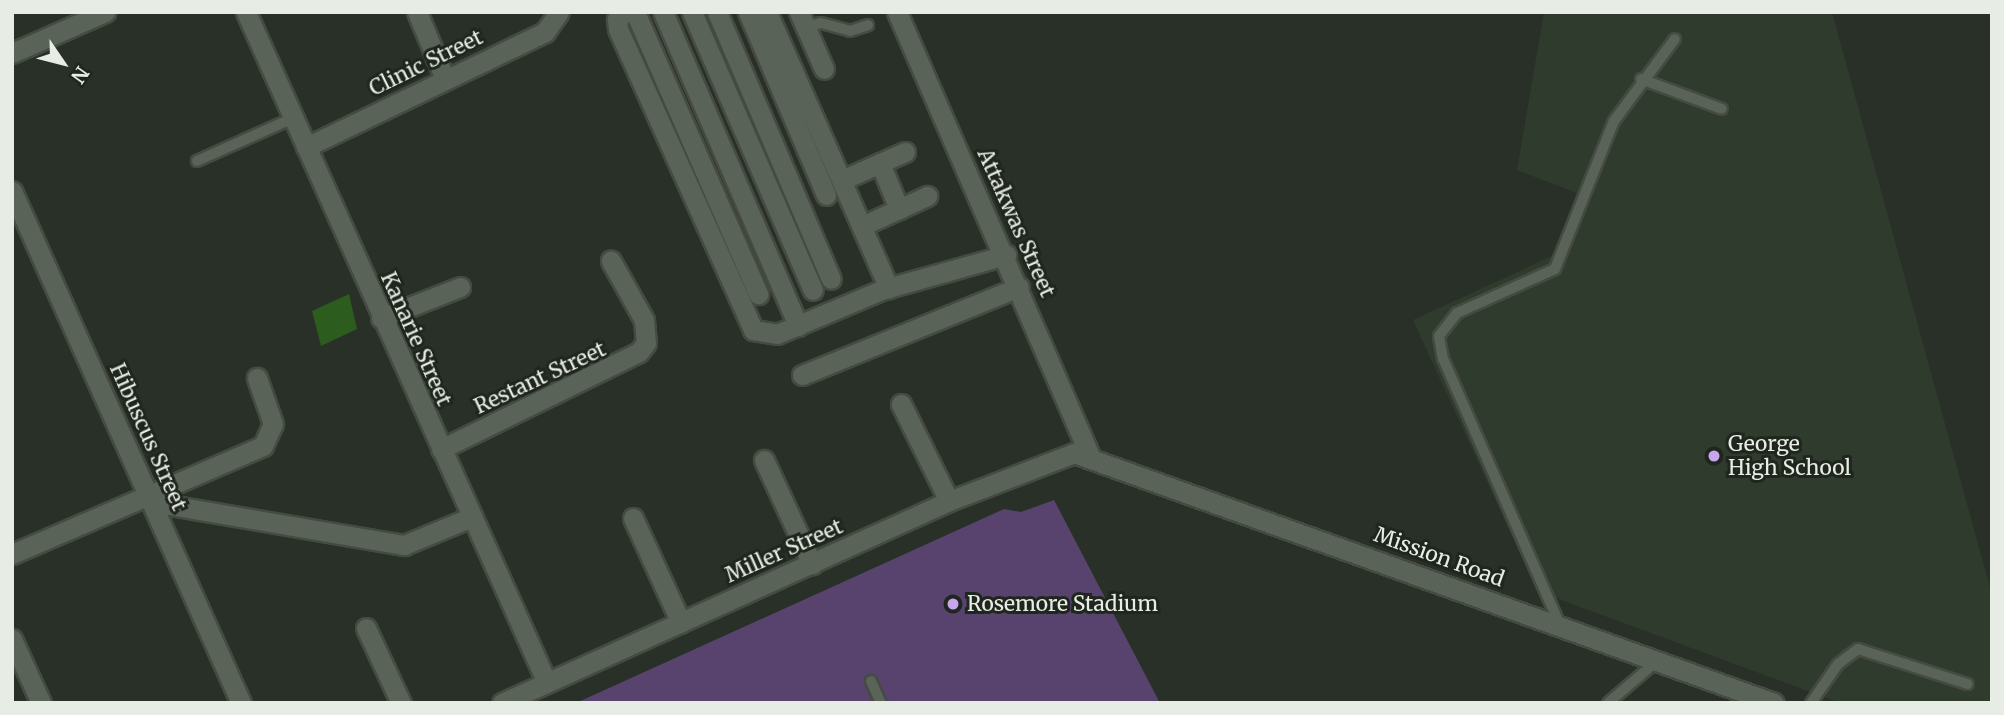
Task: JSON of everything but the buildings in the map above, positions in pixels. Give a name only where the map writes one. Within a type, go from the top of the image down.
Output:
[{"type":"street","points":[[12,53],[106,12]]},
{"type":"street","name":"Kanarie Street","points":[[246,12],[547,683]]},
{"type":"street","points":[[417,12],[445,79]]},
{"type":"street","name":"Clinic Street","points":[[306,147],[545,32],[559,12]]},
{"type":"street","points":[[625,12],[617,19],[618,29],[753,330],[768,336],[889,288],[1006,256]]},
{"type":"street","points":[[635,12],[758,295]]},
{"type":"street","points":[[663,12],[798,326]]},
{"type":"street","points":[[692,12],[813,290]]},
{"type":"street","points":[[717,12],[831,279]]},
{"type":"street","points":[[748,12],[826,195]]},
{"type":"street","points":[[767,12],[889,288]]},
{"type":"street","name":"Attakwas Street","points":[[898,12],[1006,256],[1089,453]]},
{"type":"street","points":[[779,38],[802,20],[824,69]]},
{"type":"street","points":[[686,182],[817,122]]},
{"type":"street","points":[[842,180],[905,152]]},
{"type":"street","points":[[880,163],[899,209]]},
{"type":"street","name":"Hibuscus Street","points":[[12,191],[241,703]]},
{"type":"street","points":[[862,226],[927,196]]},
{"type":"street","points":[[708,234],[751,216]]},
{"type":"street","points":[[761,239],[805,220]]},
{"type":"street","name":"Restant Street","points":[[440,449],[639,352],[646,343],[644,320],[611,261]]},
{"type":"street","points":[[382,318],[460,287]]},
{"type":"street","points":[[802,375],[1019,287]]},
{"type":"street","points":[[12,554],[151,500],[270,439],[273,424],[257,378]]},
{"type":"street","points":[[901,404],[949,500]]},
{"type":"street","name":"Mission Road","points":[[1089,453],[1774,703]]},
{"type":"street","name":"Miller Street","points":[[502,703],[949,500],[1064,456],[1089,453]]},
{"type":"street","points":[[764,460],[812,564]]},
{"type":"street","points":[[151,500],[404,545],[472,517]]},
{"type":"street","points":[[633,519],[681,623]]},
{"type":"street","points":[[366,628],[401,703]]},
{"type":"street","points":[[12,639],[41,703]]},
{"type":"lane","points":[[802,20],[850,31],[868,25]]},
{"type":"lane","points":[[1560,625],[1443,359],[1440,336],[1457,313],[1555,269],[1614,121],[1641,79],[1675,39]]},
{"type":"lane","points":[[1641,79],[1722,109]]},
{"type":"lane","points":[[197,161],[293,118]]},
{"type":"lane","points":[[1811,703],[1838,664],[1857,649],[1968,684]]},
{"type":"lane","points":[[1608,703],[1657,660]]},
{"type":"lane","points":[[871,681],[881,703]]},
{"type":"shaded area","name":"George High School","points":[[1544,12],[1832,12],[1992,595],[1992,703],[1840,703],[1537,591],[1413,320],[1554,255],[1577,193],[1517,170]]},
{"type":"shaded area","name":"Rosemore Stadium","points":[[1054,500],[1160,703],[576,703],[1004,509],[1021,512]]},
{"type":"place","name":"George High School","points":[[1714,456]]},
{"type":"place","name":"Rosemore Stadium","points":[[953,604]]}]
